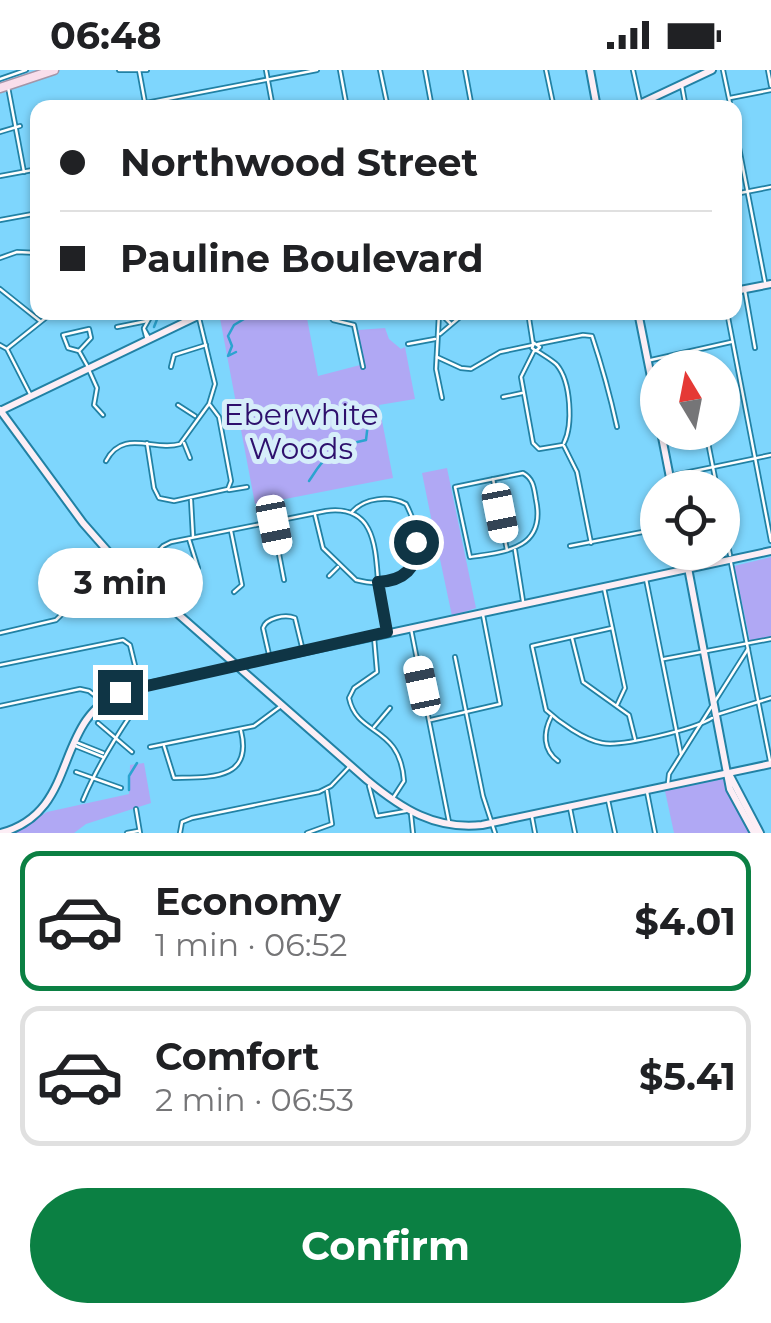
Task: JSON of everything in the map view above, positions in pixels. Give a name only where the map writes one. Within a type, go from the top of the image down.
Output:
[{"type":"main road","points":[[4,82],[54,70]]},
{"type":"street","points":[[4,70],[24,172]]},
{"type":"street","points":[[4,82],[26,70]]},
{"type":"street","points":[[119,70],[147,70]]},
{"type":"street","points":[[266,70],[272,100]]},
{"type":"street","points":[[169,100],[317,70]]},
{"type":"street","points":[[340,70],[346,100]]},
{"type":"street","points":[[380,70],[386,100]]},
{"type":"street","points":[[425,70],[431,100]]},
{"type":"street","points":[[466,70],[471,100]]},
{"type":"street","points":[[546,70],[552,100]]},
{"type":"street","points":[[590,70],[596,100]]},
{"type":"street","points":[[633,70],[640,100]]},
{"type":"street","points":[[647,100],[698,73],[712,70]]},
{"type":"street","points":[[724,70],[730,98],[771,88],[768,70]]},
{"type":"street","points":[[139,71],[145,100]]},
{"type":"street","points":[[682,84],[685,100]]},
{"type":"street","points":[[0,132],[18,126]]},
{"type":"street","points":[[742,164],[768,284],[742,290]]},
{"type":"street","points":[[0,176],[30,170]]},
{"type":"street","points":[[742,192],[771,187]]},
{"type":"street","points":[[0,220],[30,214]]},
{"type":"street","points":[[0,258],[30,253]]},
{"type":"street","points":[[0,289],[30,313]]},
{"type":"street","points":[[745,289],[755,348]]},
{"type":"street","points":[[7,349],[43,320]]},
{"type":"street","points":[[190,320],[0,411],[90,532],[128,570],[368,780],[410,812],[452,828],[493,823],[771,764],[733,570]]},
{"type":"street","points":[[106,461],[123,444],[172,446],[182,442],[196,417],[209,404],[215,384],[203,320]]},
{"type":"street","points":[[332,320],[354,325],[363,367]]},
{"type":"street","points":[[438,320],[436,357],[442,398]]},
{"type":"street","points":[[447,320],[451,324]]},
{"type":"street","points":[[408,344],[437,339],[456,320]]},
{"type":"street","points":[[530,320],[536,347],[560,369],[565,387],[571,424],[563,445],[577,472],[591,543]]},
{"type":"street","points":[[640,320],[646,350]]},
{"type":"street","points":[[729,320],[771,541]]},
{"type":"street","points":[[117,327],[147,321],[144,330],[148,340]]},
{"type":"street","points":[[79,352],[91,338],[90,328],[63,335],[68,348],[79,352],[89,368],[98,388],[94,405],[103,415]]},
{"type":"street","points":[[436,357],[471,369],[500,352],[587,334],[594,339],[617,427]]},
{"type":"street","points":[[692,350],[733,342]]},
{"type":"street","points":[[171,367],[174,354],[207,344]]},
{"type":"street","points":[[0,345],[7,349],[31,396]]},
{"type":"street","points":[[536,347],[522,372],[534,443],[539,449],[563,445]]},
{"type":"street","points":[[503,396],[523,392]]},
{"type":"street","points":[[209,404],[219,417],[224,442],[231,481],[225,490]]},
{"type":"street","points":[[178,405],[196,417]]},
{"type":"street","points":[[147,442],[154,488],[159,498],[167,502],[247,487]]},
{"type":"street","points":[[182,442],[190,458]]},
{"type":"street","points":[[710,450],[713,468]]},
{"type":"street","points":[[702,470],[771,455]]},
{"type":"street","points":[[518,473],[531,478],[539,518],[530,538],[515,548],[470,557],[455,490],[460,484],[493,478],[518,473]]},
{"type":"street","points":[[493,478],[507,550]]},
{"type":"street","points":[[192,498],[191,537],[198,568]]},
{"type":"street","points":[[315,514],[323,548],[339,566],[356,580],[395,581],[413,565],[417,552],[408,508],[400,500],[385,498],[360,504],[351,513]]},
{"type":"street","points":[[135,576],[172,542],[340,510],[366,525],[374,541],[387,632]]},
{"type":"street","points":[[765,511],[771,510]]},
{"type":"street","points":[[273,522],[284,580]]},
{"type":"street","points":[[230,530],[242,585],[234,592]]},
{"type":"street","points":[[570,546],[640,533]]},
{"type":"street","points":[[515,548],[524,603]]},
{"type":"street","points":[[740,558],[771,551]]},
{"type":"street","points":[[329,576],[339,566]]},
{"type":"street","points":[[0,632],[56,620],[65,611],[70,594],[108,584],[128,570]]},
{"type":"street","points":[[1,833],[26,823],[45,807],[56,790],[84,719],[102,701],[140,686],[683,570]]},
{"type":"street","points":[[688,570],[728,773],[757,833]]},
{"type":"street","points":[[646,578],[681,754]]},
{"type":"street","points":[[604,587],[625,688],[617,705]]},
{"type":"street","points":[[430,720],[498,705],[501,698],[482,612]]},
{"type":"street","points":[[270,659],[263,628],[270,620],[295,618],[303,652]]},
{"type":"street","points":[[410,627],[452,828]]},
{"type":"street","points":[[612,628],[532,646],[543,705],[552,716],[598,742],[698,727],[717,715],[771,698]]},
{"type":"street","points":[[373,636],[377,672],[354,688],[349,698],[356,714],[399,752],[404,781],[392,800]]},
{"type":"street","points":[[572,636],[583,682],[628,715],[635,739]]},
{"type":"street","points":[[662,660],[771,639]]},
{"type":"street","points":[[0,664],[120,640],[130,645],[140,686]]},
{"type":"street","points":[[669,786],[668,774],[748,646]]},
{"type":"street","points":[[454,657],[483,796],[495,833]]},
{"type":"street","points":[[0,706],[80,689],[90,691],[102,701]]},
{"type":"street","points":[[150,747],[240,729],[264,721],[282,706]]},
{"type":"street","points":[[373,728],[390,708]]},
{"type":"street","points":[[83,800],[104,756],[130,716]]},
{"type":"street","points":[[552,716],[546,744],[558,760]]},
{"type":"street","points":[[98,723],[132,752]]},
{"type":"street","points":[[164,744],[174,778],[203,776],[232,770],[240,764],[244,748],[240,729]]},
{"type":"street","points":[[72,743],[104,756]]},
{"type":"street","points":[[180,833],[185,820],[326,789],[351,765]]},
{"type":"street","points":[[76,772],[121,788]]},
{"type":"street","points":[[368,780],[377,816],[410,812]]},
{"type":"street","points":[[307,833],[332,824],[326,789]]},
{"type":"street","points":[[646,790],[655,833]]},
{"type":"street","points":[[608,798],[615,833]]},
{"type":"street","points":[[570,807],[575,833]]},
{"type":"street","points":[[127,833],[140,832],[136,810]]},
{"type":"street","points":[[410,812],[413,833]]},
{"type":"street","points":[[532,815],[535,833]]},
{"type":"green space","name":"Eberwhite Woods","points":[[220,320],[307,320],[318,376],[364,364],[358,330],[385,328],[389,339],[401,349],[405,347],[415,399],[379,405],[393,478],[275,501],[275,517],[272,501],[255,504]]},
{"type":"green space","points":[[447,468],[476,608],[452,616],[437,545],[420,545],[436,542],[422,473]]},
{"type":"green space","points":[[771,557],[771,637],[750,641],[735,570],[740,570],[740,565]]},
{"type":"green space","points":[[144,763],[151,803],[86,824],[74,833],[13,833],[47,812],[129,794],[130,765]]},
{"type":"green space","points":[[723,779],[751,833],[674,833],[665,791]]},
{"type":"waterway","points":[[154,327],[157,320]]},
{"type":"waterway","points":[[236,352],[228,356],[232,346],[228,336],[242,320]]},
{"type":"waterway","points":[[309,481],[328,457],[348,452],[353,443],[366,440],[368,423],[377,412]]},
{"type":"waterway","points":[[129,790],[129,776],[137,763]]},
{"type":"route","points":[[120,692],[387,632],[378,582],[395,581],[409,572],[416,558],[416,542]]}]
